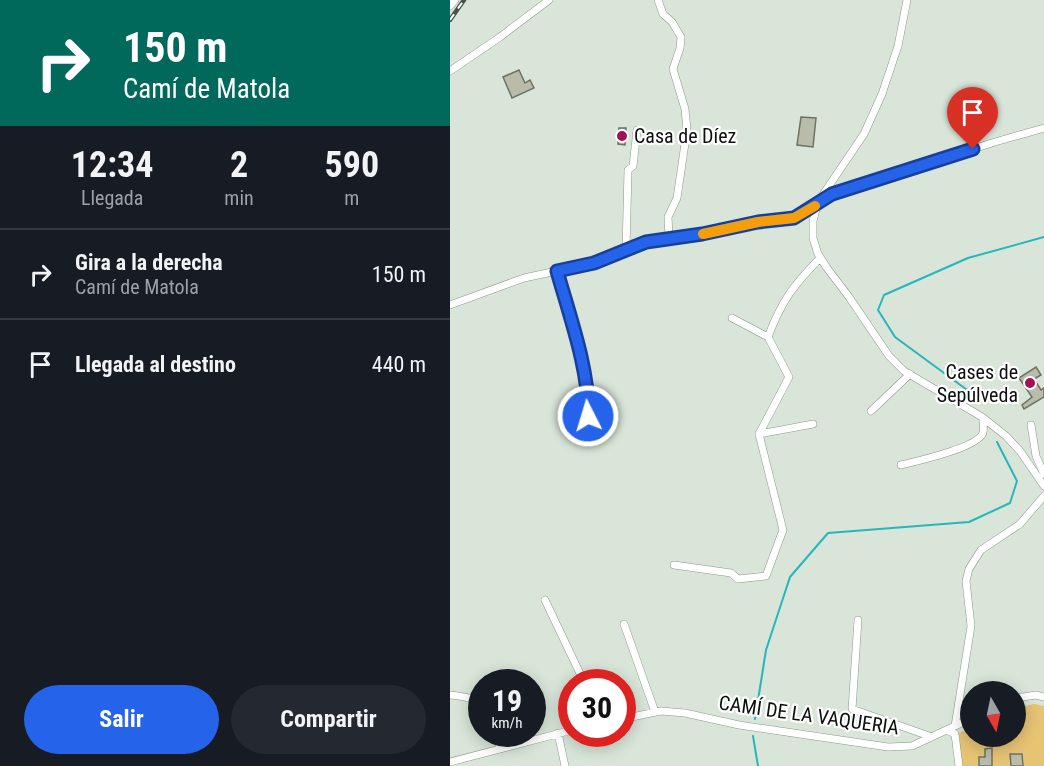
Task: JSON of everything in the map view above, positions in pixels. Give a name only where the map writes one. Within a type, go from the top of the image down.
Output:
[{"type":"street","points":[[450,6],[455,0]]},
{"type":"street","points":[[450,70],[500,37],[549,0]]},
{"type":"street","points":[[658,0],[663,14],[672,22],[681,37],[681,48],[674,63],[674,69],[686,109],[687,130],[677,198],[668,217],[669,237]]},
{"type":"street","points":[[907,0],[898,46],[882,94],[864,134],[816,206],[813,238],[820,258],[889,356],[910,374],[983,418],[1006,436],[1020,451],[1044,486]]},
{"type":"street","points":[[450,305],[524,278],[594,263],[646,242],[702,234],[758,222],[794,218],[832,194],[843,190],[1044,128]]},
{"type":"street","points":[[627,250],[628,170],[633,166],[637,130]]},
{"type":"street","points":[[768,337],[780,307],[798,281],[820,258]]},
{"type":"street","points":[[557,271],[582,364],[588,416]]},
{"type":"street","points":[[674,565],[731,573],[738,579],[766,576],[783,530],[759,434],[789,377],[768,337],[732,318]]},
{"type":"street","points":[[871,411],[910,374]]},
{"type":"street","points":[[901,465],[929,458],[978,440],[983,432],[983,418]]},
{"type":"street","points":[[759,434],[813,424]]},
{"type":"street","points":[[1031,425],[1036,456],[1044,474]]},
{"type":"street","points":[[955,726],[971,626],[966,581],[969,569],[981,550],[1020,524],[1044,496]]},
{"type":"street","points":[[545,600],[578,669]]},
{"type":"street","points":[[858,620],[852,709],[932,737]]},
{"type":"street","points":[[624,624],[655,712]]},
{"type":"street","points":[[450,695],[468,697]]},
{"type":"street","points":[[1026,696],[1044,697]]},
{"type":"street","name":"CAMÍ DE LA VAQUERIA","points":[[636,716],[655,712],[685,713],[739,725],[888,747],[912,746],[960,724]]},
{"type":"street","points":[[947,730],[955,734],[959,766]]},
{"type":"street","points":[[450,762],[558,733]]},
{"type":"street","points":[[561,747],[565,766]]},
{"type":"shaded area","points":[[1034,704],[1044,706],[1044,766],[962,766],[960,747],[1026,747],[1026,706]]},
{"type":"building","points":[[519,70],[525,83],[530,80],[534,88],[512,98],[503,77]]},
{"type":"building","points":[[801,117],[816,118],[813,147],[797,145]]},
{"type":"building","name":"Casa de Díez","points":[[619,128],[626,128],[625,145],[618,144]]},
{"type":"building","name":"Cases de Sepúlveda","points":[[1036,367],[1041,375],[1034,379],[1041,390],[1044,388],[1044,397],[1024,409],[1022,405],[1032,397],[1019,378]]},
{"type":"building","points":[[992,748],[992,766],[979,766],[979,757],[985,757],[985,749]]},
{"type":"building","points":[[1010,754],[1022,754],[1023,766],[1011,766]]},
{"type":"waterway","points":[[974,395],[895,337],[878,310],[884,295],[968,258],[1044,237]]},
{"type":"waterway","points":[[755,719],[766,650],[790,577],[828,533],[969,522],[1010,503],[1017,481],[997,442]]},
{"type":"waterway","points":[[753,736],[758,766]]},
{"type":"railway","points":[[450,20],[464,0]]},
{"type":"slow traffic","points":[[703,234],[758,222],[794,218],[815,206]]},
{"type":"place","name":"Casa de Díez","points":[[622,136]]},
{"type":"place","name":"Cases de Sepúlveda","points":[[1030,383]]},
{"type":"route","points":[[588,416],[582,364],[557,271],[594,263],[646,242],[702,234],[758,222],[794,218],[832,194],[973,149]]}]
